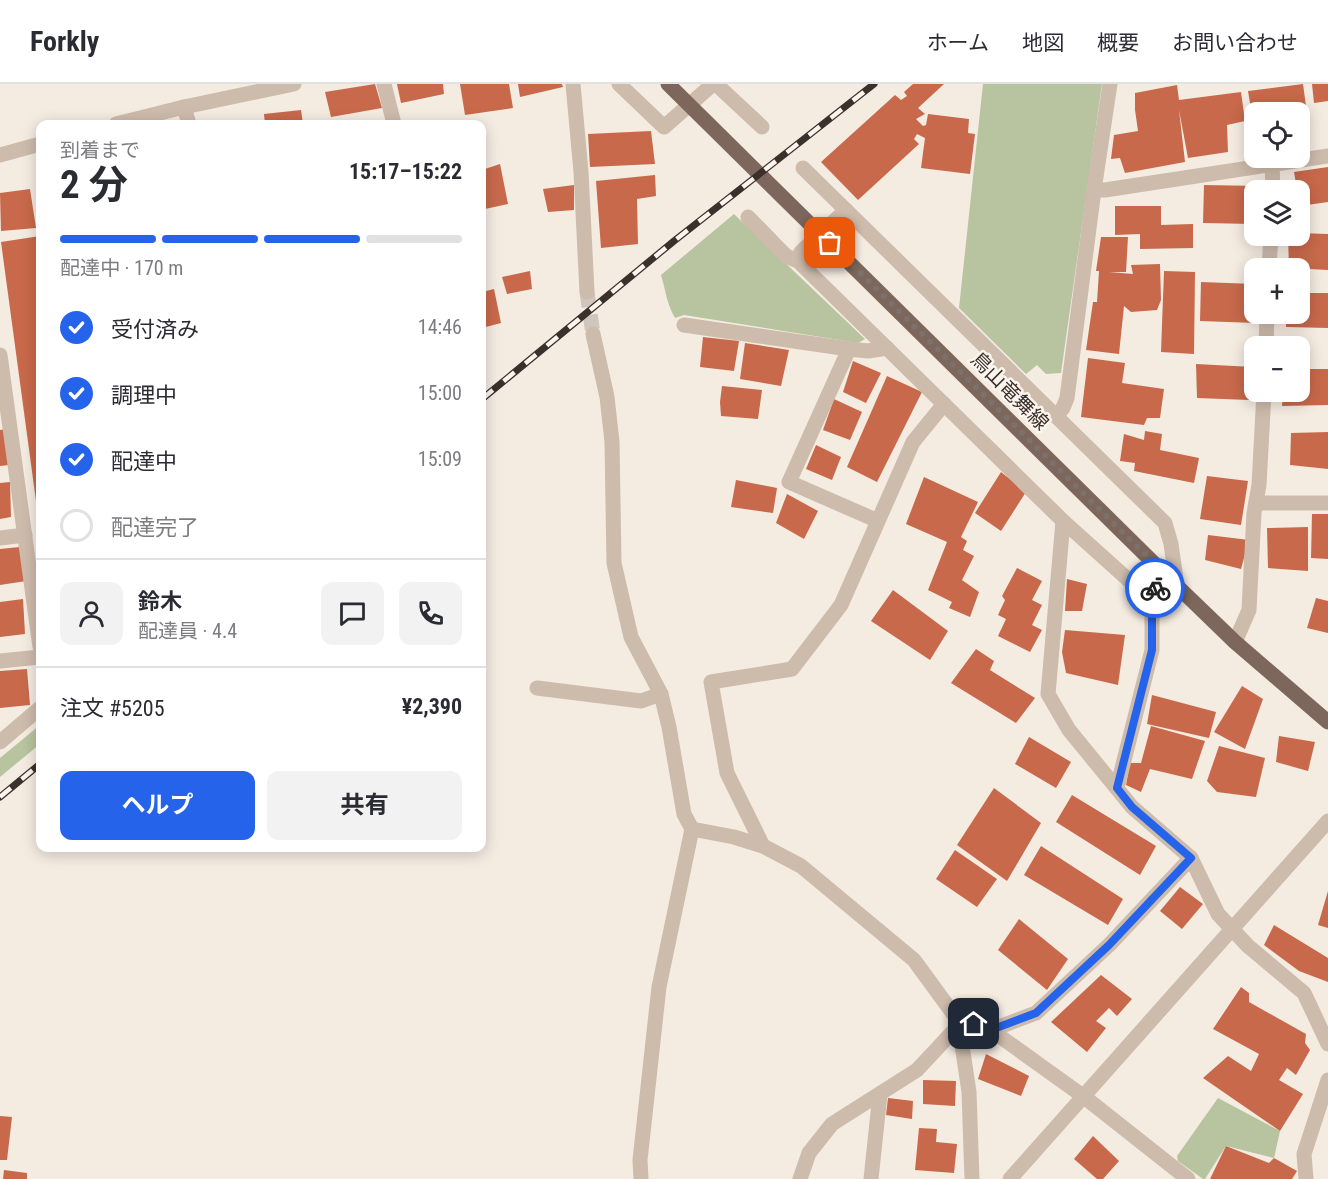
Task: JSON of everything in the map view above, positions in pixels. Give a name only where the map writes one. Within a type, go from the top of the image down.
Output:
[{"type":"main road","name":"鳥山竜舞線","points":[[669,84],[1177,586],[1235,642],[1328,722]]},
{"type":"street","points":[[132,120],[294,84]]},
{"type":"street","points":[[384,84],[393,120]]},
{"type":"street","points":[[573,84],[581,172],[587,292]]},
{"type":"street","points":[[620,84],[664,127],[715,84],[762,127]]},
{"type":"street","points":[[1056,416],[1064,408],[1067,398],[1110,84]]},
{"type":"street","points":[[184,107],[188,120]]},
{"type":"street","points":[[0,155],[36,145]]},
{"type":"street","points":[[1310,159],[1328,156]]},
{"type":"street","points":[[748,217],[786,256],[798,261],[1063,521],[1133,584],[1147,589],[1177,586],[1172,544],[1165,523],[803,168]]},
{"type":"street","points":[[1094,190],[1252,168]]},
{"type":"street","points":[[798,261],[801,252],[846,210]]},
{"type":"street","points":[[684,325],[849,349],[868,351],[887,348]]},
{"type":"street","points":[[593,334],[607,397],[613,454],[614,563],[631,636],[661,694],[684,814],[692,829],[659,987],[640,1160],[641,1179]]},
{"type":"street","points":[[849,349],[789,482],[878,521]]},
{"type":"street","points":[[0,355],[4,418],[25,535],[36,617]]},
{"type":"street","points":[[1235,642],[1250,610],[1263,402]]},
{"type":"street","points":[[764,846],[726,773],[711,682],[792,669],[841,605],[913,442],[944,404]]},
{"type":"street","points":[[1256,503],[1328,503]]},
{"type":"street","points":[[1063,521],[1048,694],[1069,730],[1132,807],[1191,858],[1218,914],[1231,930],[1304,993],[1328,1044]]},
{"type":"street","points":[[0,538],[25,535]]},
{"type":"street","points":[[1117,788],[1152,650],[1152,604],[1147,589]]},
{"type":"street","points":[[0,661],[36,657]]},
{"type":"street","points":[[537,688],[641,701],[661,694]]},
{"type":"street","points":[[0,742],[36,711]]},
{"type":"street","points":[[1010,1179],[1328,820]]},
{"type":"street","points":[[692,829],[734,837],[764,846],[801,866],[914,960],[957,1019],[991,1030],[1083,1096],[1188,1179]]},
{"type":"street","points":[[991,1030],[1036,1013],[1109,945],[1191,858]]},
{"type":"street","points":[[800,1179],[809,1153],[832,1124],[917,1070],[959,1025],[969,1092],[972,1179]]},
{"type":"street","points":[[1306,1179],[1304,1154],[1328,1080]]},
{"type":"street","points":[[871,1179],[880,1094]]},
{"type":"green space","points":[[983,84],[1102,84],[1061,373],[1046,374],[1037,365],[1026,374],[959,308]]},
{"type":"green space","points":[[734,214],[865,339],[858,343],[684,315],[675,318],[661,275]]},
{"type":"green space","points":[[36,728],[36,747],[0,777],[0,758]]},
{"type":"green space","points":[[1218,1098],[1280,1131],[1274,1158],[1226,1146],[1203,1179],[1178,1161],[1177,1156]]},
{"type":"building","points":[[375,84],[382,108],[331,117],[325,92]]},
{"type":"building","points":[[397,84],[443,84],[444,94],[401,103]]},
{"type":"building","points":[[460,84],[509,84],[513,108],[465,115]]},
{"type":"building","points":[[518,84],[562,84],[563,87],[520,97]]},
{"type":"building","points":[[913,84],[944,84],[918,108],[925,114],[916,119],[923,126],[926,125],[928,114],[969,119],[968,133],[975,134],[970,174],[921,168],[925,138],[917,134],[914,139],[919,144],[858,200],[821,162],[895,95],[901,100],[907,96],[904,92]]},
{"type":"building","points":[[1303,84],[1305,102],[1250,102],[1248,91]]},
{"type":"building","points":[[1312,84],[1328,84],[1328,101],[1314,103]]},
{"type":"building","points":[[1177,85],[1179,100],[1241,92],[1244,121],[1227,125],[1228,152],[1188,158],[1179,110],[1185,162],[1125,173],[1120,158],[1111,159],[1114,135],[1138,131],[1135,93]]},
{"type":"building","points":[[301,110],[302,120],[265,120],[264,114]]},
{"type":"building","points":[[651,131],[655,164],[590,167],[588,134]]},
{"type":"building","points":[[500,164],[508,204],[486,209],[486,169]]},
{"type":"building","points":[[1328,167],[1328,202],[1310,205],[1310,180],[1295,180],[1294,172]]},
{"type":"building","points":[[655,175],[656,196],[637,199],[638,244],[601,248],[596,181]]},
{"type":"building","points":[[574,185],[574,210],[548,212],[543,189]]},
{"type":"building","points":[[1204,185],[1244,186],[1244,224],[1203,223]]},
{"type":"building","points":[[30,189],[36,228],[1,231],[0,193]]},
{"type":"building","points":[[1115,206],[1161,206],[1161,225],[1193,224],[1193,248],[1140,249],[1140,234],[1115,235]]},
{"type":"building","points":[[1310,233],[1328,234],[1328,270],[1310,269],[1310,258],[1289,258],[1288,246],[1310,246]]},
{"type":"building","points":[[36,237],[36,501],[1,242]]},
{"type":"building","points":[[1101,237],[1128,237],[1126,272],[1109,272],[1133,274],[1131,265],[1160,264],[1161,300],[1157,310],[1131,312],[1124,306],[1119,354],[1086,350],[1093,302],[1097,302],[1099,271],[1096,271]]},
{"type":"building","points":[[530,271],[532,289],[507,294],[502,277]]},
{"type":"building","points":[[1164,271],[1195,272],[1194,354],[1161,352]]},
{"type":"building","points":[[1201,282],[1244,284],[1244,323],[1200,321]]},
{"type":"building","points":[[494,289],[501,323],[486,327],[486,291]]},
{"type":"building","points":[[1310,293],[1328,293],[1328,328],[1286,327],[1286,324],[1310,324]]},
{"type":"building","points":[[703,337],[739,341],[734,371],[700,367]]},
{"type":"building","points":[[745,343],[789,350],[781,386],[740,379]]},
{"type":"building","points":[[1088,358],[1125,363],[1122,383],[1164,389],[1160,418],[1147,418],[1144,425],[1081,417]]},
{"type":"building","points":[[853,361],[881,373],[866,403],[843,392]]},
{"type":"building","points":[[1196,364],[1244,367],[1244,400],[1197,398]]},
{"type":"building","points":[[1310,369],[1328,369],[1328,405],[1282,406],[1282,402],[1310,402]]},
{"type":"building","points":[[887,376],[922,392],[877,482],[847,467]]},
{"type":"building","points":[[722,386],[762,390],[758,419],[721,416]]},
{"type":"building","points":[[834,399],[862,412],[850,440],[823,430]]},
{"type":"building","points":[[6,429],[9,465],[0,466],[0,430]]},
{"type":"building","points":[[1145,431],[1162,434],[1160,450],[1199,458],[1194,483],[1134,471],[1135,463],[1120,461],[1124,434],[1144,440]]},
{"type":"building","points":[[1328,432],[1328,469],[1290,465],[1291,433]]},
{"type":"building","points":[[816,445],[841,457],[832,480],[806,469]]},
{"type":"building","points":[[1001,472],[1026,492],[1001,531],[975,513]]},
{"type":"building","points":[[1207,476],[1248,481],[1241,525],[1200,519]]},
{"type":"building","points":[[924,477],[978,502],[961,537],[967,541],[963,550],[974,556],[962,580],[979,592],[970,617],[949,608],[952,602],[928,590],[947,542],[906,524]]},
{"type":"building","points":[[736,480],[777,488],[773,513],[731,507]]},
{"type":"building","points":[[10,482],[11,517],[0,519],[0,483]]},
{"type":"building","points":[[787,494],[818,511],[804,539],[776,523]]},
{"type":"building","points":[[1312,514],[1328,514],[1328,559],[1311,558]]},
{"type":"building","points":[[1308,527],[1308,571],[1268,568],[1267,528]]},
{"type":"building","points":[[1208,535],[1249,540],[1241,569],[1205,560]]},
{"type":"building","points":[[20,547],[26,581],[0,585],[0,549]]},
{"type":"building","points":[[1017,568],[1042,581],[1032,600],[1042,605],[1032,625],[1042,630],[1030,652],[998,636],[1006,619],[998,615],[1005,600],[1002,596]]},
{"type":"building","points":[[1067,579],[1087,584],[1082,611],[1065,611]]},
{"type":"building","points":[[893,590],[948,631],[930,660],[871,621]]},
{"type":"building","points":[[1316,598],[1328,601],[1328,633],[1307,628]]},
{"type":"building","points":[[23,599],[25,634],[0,637],[0,602]]},
{"type":"building","points":[[1065,630],[1125,635],[1118,685],[1066,673],[1062,652]]},
{"type":"building","points":[[976,649],[994,661],[990,670],[1035,698],[1016,723],[951,683]]},
{"type":"building","points":[[27,669],[30,705],[0,708],[0,671]]},
{"type":"building","points":[[1242,686],[1263,699],[1245,749],[1214,732]]},
{"type":"building","points":[[1152,695],[1216,712],[1209,738],[1147,724]]},
{"type":"building","points":[[1151,726],[1205,741],[1192,779],[1150,769],[1141,792],[1126,785],[1130,763],[1141,763]]},
{"type":"building","points":[[1279,736],[1315,742],[1308,771],[1276,762]]},
{"type":"building","points":[[1029,737],[1071,762],[1056,788],[1015,764]]},
{"type":"building","points":[[1219,746],[1265,758],[1256,797],[1217,792],[1207,781]]},
{"type":"building","points":[[994,788],[1041,823],[1007,881],[957,845]]},
{"type":"building","points":[[1072,795],[1156,846],[1140,875],[1056,822]]},
{"type":"building","points":[[1041,846],[1123,899],[1108,925],[1024,875]]},
{"type":"building","points":[[955,850],[997,879],[977,907],[936,879]]},
{"type":"building","points":[[1180,887],[1203,904],[1182,929],[1160,911]]},
{"type":"building","points":[[1328,891],[1328,928],[1318,925]]},
{"type":"building","points":[[1019,919],[1068,959],[1047,990],[998,950]]},
{"type":"building","points":[[1274,925],[1328,958],[1328,982],[1299,971],[1264,945]]},
{"type":"building","points":[[1101,975],[1132,999],[1117,1016],[1109,1008],[1096,1021],[1106,1028],[1087,1052],[1051,1022]]},
{"type":"building","points":[[1241,987],[1249,993],[1249,1002],[1306,1034],[1305,1043],[1310,1050],[1296,1075],[1287,1068],[1279,1080],[1303,1094],[1280,1131],[1203,1078],[1228,1056],[1251,1071],[1259,1054],[1213,1029]]},
{"type":"building","points":[[986,1054],[1029,1076],[1021,1096],[978,1079]]},
{"type":"building","points":[[923,1080],[956,1081],[955,1106],[923,1104]]},
{"type":"building","points":[[888,1098],[913,1101],[912,1119],[886,1115]]},
{"type":"building","points":[[0,1116],[12,1117],[7,1160],[0,1160]]},
{"type":"building","points":[[919,1128],[937,1129],[936,1142],[957,1144],[954,1173],[915,1170]]},
{"type":"building","points":[[1093,1136],[1119,1161],[1103,1179],[1097,1179],[1074,1159]]},
{"type":"building","points":[[1226,1146],[1269,1163],[1274,1158],[1297,1171],[1292,1179],[1210,1179]]},
{"type":"building","points":[[4,1170],[27,1173],[27,1179],[3,1179]]},
{"type":"tunnel","points":[[587,292],[593,334]]},
{"type":"railway","points":[[486,396],[674,241],[874,84]]},
{"type":"railway","points":[[0,797],[36,767]]},
{"type":"way so far","points":[[830,243],[1177,586],[1155,588]]},
{"type":"route","points":[[974,1024],[991,1030],[1036,1013],[1109,945],[1191,858],[1132,807],[1117,788],[1152,650],[1152,604],[1147,589],[1155,588]]}]
